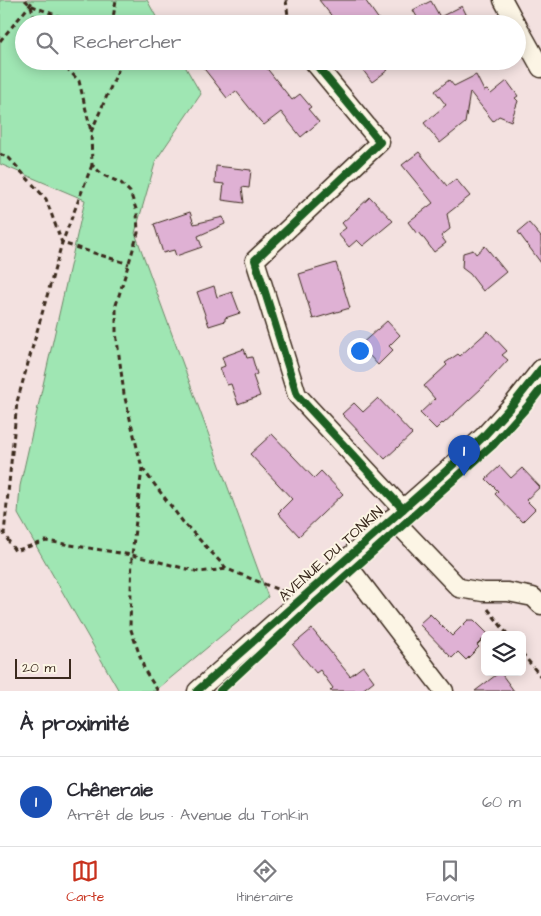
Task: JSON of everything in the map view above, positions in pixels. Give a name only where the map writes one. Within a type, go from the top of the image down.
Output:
[{"type":"street","points":[[503,0],[511,15]]},
{"type":"street","points":[[526,41],[541,68]]},
{"type":"street","points":[[320,70],[380,142],[255,260],[297,395],[459,588],[483,592],[508,592],[533,597],[541,605]]},
{"type":"street","name":"AVENUE DU TONKIN","points":[[197,691],[483,437],[514,403],[541,369]]},
{"type":"street","points":[[344,562],[444,691]]},
{"type":"path","points":[[25,0],[30,5],[55,15]]},
{"type":"path","points":[[22,15],[33,0]]},
{"type":"path","points":[[114,15],[116,0]]},
{"type":"path","points":[[286,0],[288,15]]},
{"type":"path","points":[[30,5],[33,15]]},
{"type":"path","points":[[0,41],[15,23]]},
{"type":"path","points":[[69,70],[79,81],[91,132],[92,165],[62,243],[17,402],[4,534],[15,551],[46,541],[132,555],[199,572],[227,570],[301,599]]},
{"type":"path","points":[[91,132],[118,70]]},
{"type":"path","points":[[0,154],[9,158],[46,199],[62,243]]},
{"type":"path","points":[[92,165],[103,175],[121,183],[130,192],[137,212],[138,233],[116,305],[116,332],[124,394],[142,468],[132,555],[130,626],[145,671],[158,691]]},
{"type":"path","points":[[62,243],[129,264]]},
{"type":"path","points":[[142,468],[183,522],[227,570]]},
{"type":"path","points":[[483,592],[486,607],[505,631]]},
{"type":"path","points":[[526,658],[541,677]]},
{"type":"green space","points":[[0,0],[147,0],[155,15],[15,15],[15,70],[187,70],[201,94],[156,160],[135,233],[268,597],[155,691],[119,691],[18,514],[20,486],[85,200],[0,164]]},
{"type":"building","points":[[319,0],[365,0],[376,15],[331,15]]},
{"type":"building","points":[[431,1],[439,15],[416,15],[413,10]]},
{"type":"building","points":[[462,6],[466,15],[444,15]]},
{"type":"building","points":[[205,70],[268,70],[292,100],[300,94],[311,107],[308,109],[319,122],[301,137],[281,112],[264,125],[236,91],[227,98]]},
{"type":"building","points":[[363,70],[388,70],[372,82]]},
{"type":"building","points":[[476,75],[484,91],[487,90],[491,94],[507,81],[518,96],[515,98],[518,101],[511,121],[499,116],[493,121],[470,92],[465,123],[440,143],[424,123],[446,105],[435,91],[449,80],[454,86]]},
{"type":"building","points":[[419,152],[447,186],[456,179],[470,196],[447,214],[450,229],[441,236],[446,243],[434,252],[419,232],[417,234],[408,222],[433,203],[402,165]]},
{"type":"building","points":[[216,166],[251,170],[249,188],[242,187],[244,203],[222,200],[224,184],[215,183]]},
{"type":"building","points":[[370,197],[393,221],[363,246],[357,240],[349,247],[338,234],[346,228],[342,223]]},
{"type":"building","points":[[190,212],[194,224],[223,217],[225,224],[198,236],[202,247],[176,256],[174,250],[163,253],[154,224]]},
{"type":"building","points":[[529,223],[541,237],[541,263],[518,232]]},
{"type":"building","points":[[485,246],[506,272],[483,291],[470,274],[462,268],[463,253],[473,250],[476,254]]},
{"type":"building","points":[[336,263],[350,308],[313,319],[299,274]]},
{"type":"building","points":[[214,286],[217,297],[232,292],[240,313],[225,318],[225,321],[209,326],[197,292]]},
{"type":"building","points":[[387,321],[400,335],[389,346],[393,350],[378,365],[360,345]]},
{"type":"building","points":[[488,331],[507,351],[502,355],[508,360],[482,388],[436,429],[420,413],[435,399],[424,386],[447,365],[445,363],[458,354],[460,356]]},
{"type":"building","points":[[244,349],[247,358],[252,357],[257,374],[253,376],[260,396],[238,404],[231,384],[227,385],[220,368],[225,366],[222,357]]},
{"type":"building","points":[[378,398],[412,434],[385,459],[342,414],[354,403],[363,412]]},
{"type":"building","points":[[272,434],[314,478],[321,471],[343,494],[299,536],[278,513],[292,499],[250,454]]},
{"type":"building","points":[[500,466],[511,478],[522,468],[540,487],[526,500],[535,509],[522,522],[495,494],[498,491],[486,479]]},
{"type":"building","points":[[430,614],[452,636],[468,620],[474,620],[485,631],[481,631],[481,641],[477,645],[479,647],[466,660],[458,652],[452,658],[419,624]]},
{"type":"building","points":[[312,629],[350,676],[363,666],[374,681],[361,691],[330,691],[333,688],[320,670],[316,673],[293,645]]},
{"type":"building","points":[[495,676],[503,676],[514,691],[475,691]]},
{"type":"cycle path","points":[[320,70],[380,142],[255,260],[297,395],[403,509]]},
{"type":"cycle path","points":[[197,691],[483,437],[514,403],[541,369]]},
{"type":"cycle path","points":[[220,691],[313,605],[493,445],[541,389]]},
{"type":"place","name":"Chêneraie","points":[[464,476]]}]
